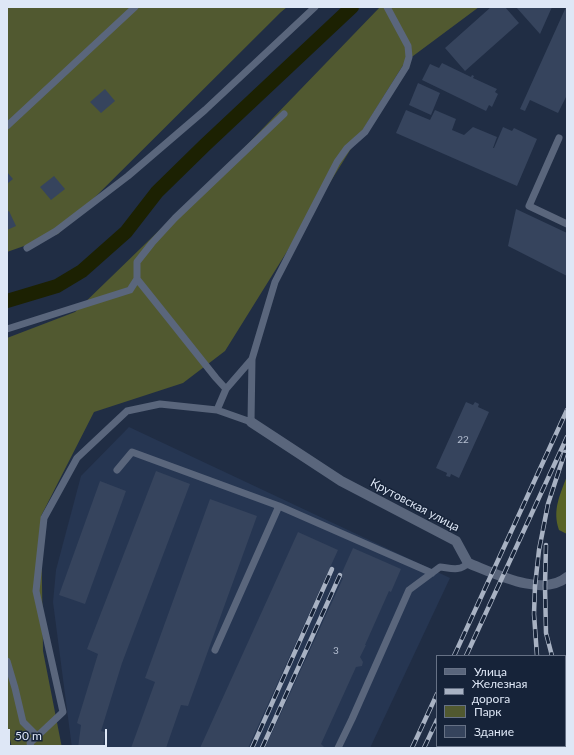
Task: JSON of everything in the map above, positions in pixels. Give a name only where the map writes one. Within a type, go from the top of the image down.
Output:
[{"type":"street","name":"Крутовская улица","points":[[251,422],[341,481],[456,541],[468,563]]},
{"type":"street","points":[[468,563],[535,586],[544,586],[563,580],[567,577]]},
{"type":"lane","points":[[7,126],[136,7]]},
{"type":"lane","points":[[27,248],[56,231],[128,176],[205,110],[315,7]]},
{"type":"lane","points":[[31,748],[30,743],[63,712],[36,590],[44,518],[77,458],[127,411],[160,404],[217,410],[251,422],[252,359],[275,282],[336,162],[347,148],[365,132],[406,67],[409,57],[408,46],[387,7]]},
{"type":"lane","points":[[7,329],[130,290],[137,279],[137,262],[152,243],[175,218],[284,114]]},
{"type":"lane","points":[[559,138],[529,206],[567,224]]},
{"type":"lane","points":[[137,279],[226,389]]},
{"type":"lane","points":[[217,410],[226,389],[252,359]]},
{"type":"lane","points":[[117,470],[132,452],[278,506],[432,573]]},
{"type":"lane","points":[[215,650],[278,506]]},
{"type":"lane","points":[[338,748],[409,590],[440,567],[458,570],[465,567],[468,563]]},
{"type":"lane","points":[[7,661],[23,722],[37,736]]},
{"type":"shaded area","points":[[129,427],[450,578],[370,748],[72,748],[53,602],[56,570],[81,476]]},
{"type":"green space","points":[[7,7],[287,7],[58,234],[7,252]]},
{"type":"green space","points":[[380,7],[479,7],[405,62],[225,351],[183,383],[94,412],[41,516],[43,651],[62,748],[12,748],[7,726],[7,338],[75,312],[243,149]]},
{"type":"green space","points":[[567,476],[567,534],[559,530],[556,516],[558,503]]},
{"type":"building","points":[[491,7],[505,7],[519,23],[465,71],[445,48]]},
{"type":"building","points":[[516,7],[552,7],[540,34]]},
{"type":"building","points":[[566,7],[567,95],[558,113],[530,100],[525,111],[520,109]]},
{"type":"building","points":[[442,63],[471,77],[472,75],[474,76],[473,78],[497,89],[495,92],[498,94],[492,107],[489,105],[486,111],[422,80],[430,64],[439,68]]},
{"type":"building","points":[[418,83],[440,93],[431,115],[409,105]]},
{"type":"building","points":[[105,89],[115,101],[101,113],[90,102]]},
{"type":"building","points":[[406,110],[430,120],[435,110],[456,119],[452,130],[464,135],[473,127],[497,137],[493,148],[503,127],[512,131],[514,128],[537,139],[517,186],[396,133]]},
{"type":"building","points":[[7,172],[13,179],[7,184]]},
{"type":"building","points":[[54,176],[65,189],[51,200],[40,187]]},
{"type":"building","points":[[516,209],[567,233],[567,276],[508,246]]},
{"type":"building","points":[[9,211],[16,226],[7,230],[7,212]]},
{"type":"building","points":[[466,402],[473,405],[475,402],[479,404],[478,407],[489,412],[459,478],[451,474],[450,477],[446,476],[447,473],[436,468]]},
{"type":"building","points":[[156,471],[190,484],[122,663],[101,731],[105,732],[103,748],[78,748],[81,725],[77,723],[98,654],[87,649]]},
{"type":"building","points":[[100,481],[126,491],[85,604],[59,595]]},
{"type":"building","points":[[210,499],[257,516],[188,706],[181,705],[166,748],[131,748],[155,682],[145,678]]},
{"type":"building","points":[[298,532],[338,550],[248,748],[200,748]]},
{"type":"building","points":[[353,548],[401,569],[391,592],[389,591],[360,657],[363,662],[362,666],[356,667],[321,744],[325,748],[265,748],[343,578],[340,577]]},
{"type":"waterway","points":[[7,301],[57,286],[82,271],[126,232],[157,192],[205,145],[352,7]]},
{"type":"railway","points":[[454,655],[567,410]]},
{"type":"railway","points":[[466,655],[567,437]]},
{"type":"railway","points":[[537,655],[534,614],[539,550],[548,504],[565,452]]},
{"type":"railway","points":[[546,545],[546,633],[552,655]]},
{"type":"railway","points":[[252,748],[332,569]]},
{"type":"railway","points":[[262,748],[340,575]]},
{"type":"railway","points":[[412,748],[436,696]]},
{"type":"railway","points":[[424,748],[436,722]]}]
